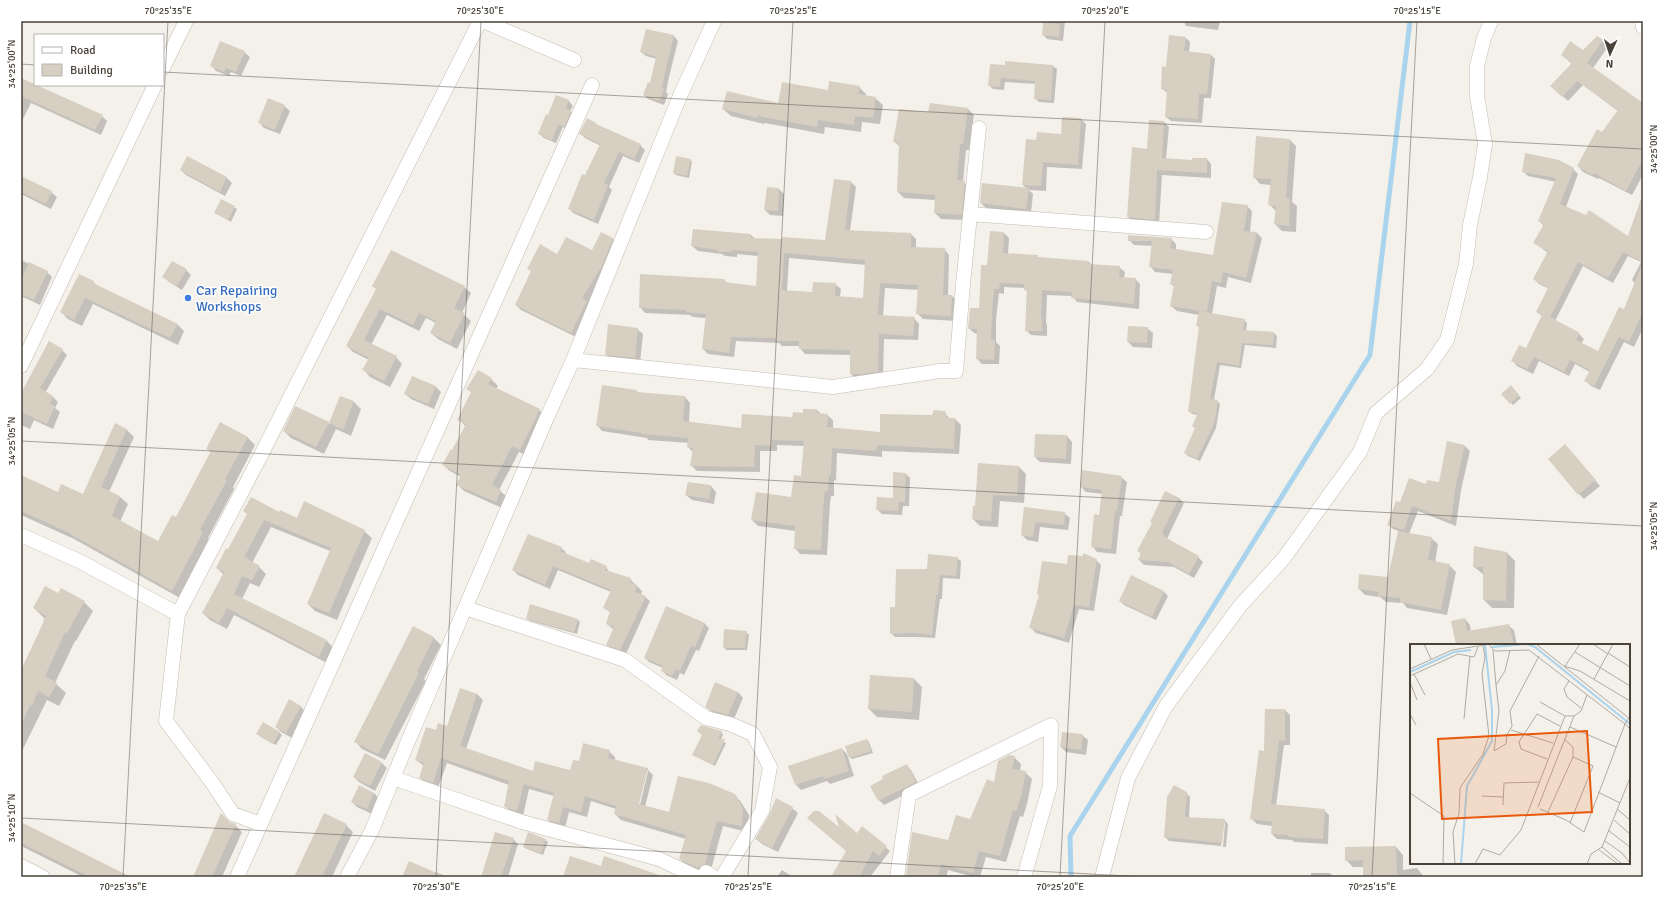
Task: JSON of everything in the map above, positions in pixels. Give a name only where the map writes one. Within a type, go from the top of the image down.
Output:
[{"type":"street","points":[[164,66],[186,21]]},
{"type":"street","points":[[261,824],[234,814],[166,721],[178,614],[260,457],[480,21]]},
{"type":"street","points":[[483,21],[574,60]]},
{"type":"street","points":[[347,877],[372,830],[465,608],[573,360],[680,96],[714,21]]},
{"type":"street","points":[[1102,877],[1128,778],[1166,706],[1240,606],[1284,558],[1360,452],[1376,413],[1427,369],[1447,340],[1466,264],[1470,225],[1485,144],[1477,96],[1477,66],[1484,38],[1491,21]]},
{"type":"street","points":[[1642,21],[1643,27]]},
{"type":"street","points":[[237,877],[592,85]]},
{"type":"street","points":[[21,366],[155,86]]},
{"type":"street","points":[[573,360],[833,387],[940,371],[956,371],[979,128]]},
{"type":"street","points":[[970,214],[1206,232]]},
{"type":"street","points":[[21,535],[79,561],[178,614]]},
{"type":"street","points":[[465,608],[625,660],[706,718],[730,724],[752,734],[770,767],[762,811],[722,877]]},
{"type":"street","points":[[897,877],[909,795],[1051,725],[1050,786],[1024,877]]},
{"type":"street","points":[[393,778],[522,822],[659,859],[697,877]]},
{"type":"street","points":[[21,866],[43,877]]},
{"type":"street","points":[[704,877],[706,872],[713,877]]},
{"type":"building","points":[[1043,22],[1060,24],[1059,37],[1042,35]]},
{"type":"building","points":[[646,29],[674,35],[662,88],[664,88],[660,101],[643,95],[648,82],[650,83],[656,57],[640,52]]},
{"type":"building","points":[[1169,35],[1186,37],[1184,51],[1211,54],[1207,94],[1199,94],[1198,119],[1165,117],[1167,90],[1161,89],[1162,66],[1166,67]]},
{"type":"building","points":[[1597,36],[1603,40],[1587,63],[1643,103],[1643,159],[1626,191],[1594,173],[1592,175],[1577,166],[1597,129],[1602,132],[1618,110],[1577,81],[1562,97],[1550,86],[1572,63],[1561,55],[1570,41],[1583,50]]},
{"type":"building","points":[[220,41],[245,51],[236,72],[226,68],[224,72],[210,66]]},
{"type":"building","points":[[1005,61],[1053,65],[1051,100],[1034,99],[1035,81],[1001,78],[1000,87],[988,86],[990,64],[1005,65]]},
{"type":"building","points":[[21,78],[34,84],[34,86],[39,86],[103,115],[95,130],[21,96]]},
{"type":"building","points":[[829,81],[860,86],[858,94],[876,97],[873,118],[855,116],[854,125],[818,120],[817,127],[758,116],[757,118],[722,109],[727,91],[778,103],[782,82],[828,90]]},
{"type":"building","points":[[556,95],[569,100],[566,108],[571,111],[564,127],[558,124],[552,140],[538,134]]},
{"type":"building","points":[[268,98],[285,105],[275,130],[258,123]]},
{"type":"building","points":[[930,103],[968,108],[963,144],[960,144],[957,180],[965,181],[962,215],[934,213],[935,195],[897,192],[899,143],[893,142],[899,109],[928,112]]},
{"type":"building","points":[[1062,117],[1081,118],[1078,165],[1043,162],[1041,186],[1022,185],[1026,139],[1036,140],[1037,132],[1061,134]]},
{"type":"building","points":[[587,118],[596,124],[641,144],[634,159],[619,152],[604,183],[608,185],[594,220],[568,209],[582,174],[585,175],[600,144],[579,134]]},
{"type":"building","points":[[1149,120],[1164,121],[1162,158],[1192,160],[1192,158],[1207,158],[1207,173],[1157,170],[1155,220],[1127,217],[1132,147],[1147,149]]},
{"type":"building","points":[[1256,136],[1290,139],[1286,198],[1290,199],[1289,226],[1274,224],[1276,206],[1268,205],[1271,179],[1253,178]]},
{"type":"building","points":[[1525,153],[1559,160],[1574,168],[1560,204],[1586,215],[1589,210],[1628,236],[1641,199],[1643,199],[1643,262],[1643,312],[1629,342],[1619,337],[1594,386],[1584,381],[1590,370],[1570,360],[1564,372],[1534,357],[1527,369],[1511,361],[1519,345],[1526,348],[1542,315],[1536,312],[1548,288],[1533,279],[1548,251],[1533,243],[1544,224],[1538,221],[1556,178],[1522,172]],"holes":[[[1623,252],[1643,262],[1624,309],[1619,307],[1598,351],[1576,340],[1580,333],[1550,317],[1578,262],[1608,278]]]},
{"type":"building","points":[[187,156],[227,177],[220,192],[180,170]]},
{"type":"building","points":[[676,156],[691,159],[687,176],[673,173]]},
{"type":"building","points":[[21,176],[52,191],[46,204],[21,192]]},
{"type":"building","points":[[834,179],[851,181],[845,230],[911,233],[911,247],[945,248],[943,295],[952,295],[951,316],[916,314],[918,285],[880,283],[878,315],[915,317],[913,336],[879,334],[878,372],[850,374],[850,350],[799,349],[799,341],[776,341],[776,338],[731,337],[729,353],[702,349],[706,314],[686,312],[686,310],[639,308],[640,274],[725,279],[724,282],[756,286],[758,252],[732,250],[732,252],[718,252],[718,250],[691,246],[693,229],[751,234],[751,238],[782,239],[782,237],[825,240]],"holes":[[[784,253],[865,260],[863,298],[835,296],[836,283],[813,282],[812,292],[782,290]]]},
{"type":"building","points":[[982,183],[1029,188],[1026,209],[980,203]]},
{"type":"building","points":[[767,187],[779,188],[778,211],[764,210]]},
{"type":"building","points":[[221,199],[235,206],[228,220],[214,213]]},
{"type":"building","points":[[1222,202],[1248,205],[1244,231],[1257,232],[1246,278],[1223,272],[1221,283],[1212,281],[1207,312],[1170,306],[1174,285],[1170,284],[1173,270],[1149,267],[1152,241],[1128,241],[1128,235],[1172,238],[1170,248],[1213,255]]},
{"type":"building","points":[[990,231],[1004,232],[1003,253],[1038,255],[1038,257],[1089,261],[1089,264],[1120,266],[1119,277],[1136,278],[1134,304],[1071,298],[1072,292],[1042,290],[1042,331],[1025,331],[1027,290],[1024,290],[1024,284],[1000,283],[999,289],[994,289],[992,314],[991,340],[995,340],[994,360],[976,359],[977,329],[968,329],[970,308],[979,308],[981,265],[987,265]]},
{"type":"building","points":[[601,232],[613,238],[602,266],[582,298],[587,301],[571,333],[515,305],[531,271],[527,269],[540,244],[557,254],[566,237],[592,250]]},
{"type":"building","points":[[391,250],[465,286],[454,308],[465,313],[450,343],[430,333],[436,321],[419,313],[413,325],[380,309],[364,340],[397,356],[384,381],[362,370],[369,358],[346,346],[376,289],[372,286]]},
{"type":"building","points":[[172,261],[187,269],[177,286],[162,277]]},
{"type":"building","points":[[29,262],[48,271],[34,300],[21,294],[21,280]]},
{"type":"building","points":[[79,274],[94,281],[93,283],[178,324],[170,338],[85,298],[74,320],[60,312]]},
{"type":"building","points":[[1199,311],[1245,319],[1243,330],[1274,332],[1273,345],[1242,343],[1239,366],[1217,362],[1210,399],[1218,400],[1214,424],[1197,459],[1184,453],[1195,428],[1192,426],[1198,413],[1188,412],[1199,326],[1196,326]]},
{"type":"building","points":[[608,324],[638,328],[635,358],[605,355]]},
{"type":"building","points":[[1128,326],[1148,327],[1147,343],[1127,342]]},
{"type":"building","points":[[49,341],[63,349],[40,388],[53,396],[50,404],[55,406],[47,424],[21,412],[21,393]]},
{"type":"building","points":[[478,370],[492,378],[488,384],[540,409],[520,450],[512,446],[492,485],[501,490],[496,502],[456,485],[461,475],[442,465],[466,424],[457,420],[471,392],[466,389]]},
{"type":"building","points":[[412,376],[436,386],[428,404],[404,394]]},
{"type":"building","points":[[602,385],[637,390],[636,392],[685,396],[683,421],[741,428],[742,414],[792,417],[793,412],[803,413],[803,409],[817,409],[817,413],[828,414],[827,427],[880,432],[880,414],[932,415],[934,410],[945,411],[947,418],[955,418],[954,449],[877,445],[876,451],[832,448],[831,475],[829,475],[828,491],[825,491],[824,497],[821,550],[794,549],[795,526],[751,520],[756,492],[791,497],[794,475],[801,476],[804,441],[772,440],[771,446],[755,445],[754,467],[690,466],[693,448],[687,447],[688,438],[642,434],[596,426]]},
{"type":"building","points":[[1511,385],[1519,395],[1510,404],[1501,394]]},
{"type":"building","points":[[340,396],[354,401],[343,430],[329,423]]},
{"type":"building","points":[[295,406],[329,422],[316,447],[283,431]]},
{"type":"building","points":[[220,422],[248,437],[225,479],[227,480],[200,530],[203,532],[172,591],[65,531],[21,511],[21,475],[58,492],[61,484],[83,494],[115,423],[127,429],[101,487],[120,496],[112,516],[158,541],[172,515],[176,517],[211,451],[206,449]]},
{"type":"building","points":[[1035,434],[1067,435],[1066,459],[1034,457]]},
{"type":"building","points":[[1447,441],[1465,445],[1456,484],[1451,521],[1412,506],[1404,530],[1387,525],[1396,501],[1400,502],[1409,478],[1426,484],[1427,480],[1439,482]]},
{"type":"building","points":[[1565,444],[1596,480],[1578,495],[1548,459]]},
{"type":"building","points":[[978,463],[1019,466],[1017,496],[993,495],[991,521],[972,519],[973,506],[975,506]]},
{"type":"building","points":[[1082,470],[1122,476],[1117,511],[1115,511],[1111,549],[1091,547],[1094,514],[1099,515],[1102,490],[1080,487]]},
{"type":"building","points":[[893,472],[906,473],[905,502],[899,502],[898,511],[876,510],[877,497],[893,498]]},
{"type":"building","points":[[688,482],[711,485],[709,499],[685,495]]},
{"type":"building","points":[[1165,491],[1179,498],[1162,533],[1164,534],[1163,536],[1199,556],[1189,574],[1168,562],[1138,560],[1141,553],[1137,551],[1152,523],[1150,522]]},
{"type":"building","points":[[251,497],[279,512],[280,510],[297,518],[304,501],[365,530],[329,613],[307,604],[331,548],[264,520],[244,557],[260,566],[252,580],[242,576],[234,594],[327,640],[319,657],[227,608],[219,623],[202,613],[224,572],[216,568],[226,548],[228,549],[247,514],[243,511]]},
{"type":"building","points":[[1024,507],[1065,512],[1064,525],[1035,522],[1033,537],[1021,535]]},
{"type":"building","points":[[1398,531],[1432,537],[1428,560],[1450,564],[1441,610],[1400,602],[1400,598],[1378,596],[1379,592],[1358,589],[1359,574],[1388,577]]},
{"type":"building","points":[[528,534],[562,547],[560,551],[589,563],[591,559],[607,566],[605,570],[631,578],[630,582],[637,585],[635,592],[646,596],[620,650],[606,645],[614,627],[606,624],[610,611],[603,608],[611,590],[553,566],[545,585],[512,570]]},
{"type":"building","points":[[1474,546],[1507,552],[1506,601],[1483,600],[1483,567],[1473,567]]},
{"type":"building","points":[[1083,553],[1097,559],[1089,607],[1074,605],[1064,638],[1029,628],[1039,595],[1037,594],[1042,561],[1067,564],[1068,555],[1083,556]]},
{"type":"building","points":[[928,554],[958,557],[956,576],[940,575],[938,595],[936,595],[932,635],[913,633],[890,634],[890,607],[895,607],[896,569],[927,569]]},
{"type":"building","points":[[1131,575],[1164,591],[1152,617],[1119,601]]},
{"type":"building","points":[[45,586],[58,593],[61,588],[85,601],[67,633],[65,632],[45,676],[57,683],[49,697],[38,691],[32,706],[30,705],[21,725],[21,670],[46,616],[33,608]]},
{"type":"building","points":[[530,604],[578,619],[574,632],[526,619]]},
{"type":"building","points":[[666,606],[705,623],[695,647],[691,646],[680,671],[676,669],[672,676],[661,671],[663,666],[644,658]]},
{"type":"building","points":[[1465,618],[1467,631],[1509,624],[1514,644],[1456,644],[1451,621]]},
{"type":"building","points":[[413,626],[434,637],[417,672],[419,673],[378,754],[354,742]]},
{"type":"building","points":[[724,629],[747,631],[745,648],[723,648]]},
{"type":"building","points":[[870,675],[914,678],[912,712],[868,709]]},
{"type":"building","points":[[715,682],[738,692],[728,715],[705,707]]},
{"type":"building","points":[[460,688],[477,694],[460,746],[533,771],[535,761],[570,770],[573,760],[579,761],[583,743],[610,750],[608,758],[648,768],[639,804],[669,812],[678,776],[709,783],[735,794],[743,808],[742,826],[717,821],[705,864],[698,868],[679,859],[686,835],[614,814],[616,806],[585,796],[581,812],[563,807],[559,823],[547,820],[554,793],[524,784],[517,811],[504,807],[509,781],[441,758],[433,783],[419,778],[424,763],[415,760],[426,727],[436,730],[438,723],[447,726]]},
{"type":"building","points":[[289,699],[301,706],[286,733],[275,727]]},
{"type":"building","points":[[1265,709],[1285,709],[1285,741],[1279,740],[1271,804],[1325,809],[1323,839],[1288,837],[1288,835],[1271,834],[1272,822],[1250,819],[1259,750],[1264,751]]},
{"type":"building","points":[[263,722],[280,732],[273,744],[256,734]]},
{"type":"building","points":[[701,725],[722,731],[718,739],[725,739],[713,765],[692,755],[702,735],[697,731]]},
{"type":"building","points":[[1062,732],[1083,734],[1081,750],[1060,747]]},
{"type":"building","points":[[867,739],[871,751],[849,758],[845,746]]},
{"type":"building","points":[[842,748],[849,771],[824,779],[823,776],[795,785],[788,766]]},
{"type":"building","points":[[365,753],[382,762],[370,786],[353,777]]},
{"type":"building","points":[[1009,755],[1015,756],[1012,769],[1026,771],[1021,797],[1016,811],[1013,810],[1000,856],[979,851],[973,873],[941,864],[938,877],[913,877],[906,875],[912,832],[948,840],[956,815],[970,819],[987,779],[994,782],[998,761]]},
{"type":"building","points":[[907,764],[916,782],[878,801],[870,786],[883,779],[882,776]]},
{"type":"building","points":[[359,785],[374,793],[367,809],[351,802]]},
{"type":"building","points":[[1174,785],[1187,792],[1185,817],[1225,819],[1222,843],[1164,837],[1167,797]]},
{"type":"building","points":[[776,798],[793,807],[772,848],[755,839],[769,815]]},
{"type":"building","points":[[814,811],[819,811],[839,827],[835,814],[857,833],[862,826],[887,846],[879,856],[873,851],[859,877],[831,877],[846,851],[807,818]]},
{"type":"building","points":[[221,813],[230,822],[236,824],[212,877],[193,877]]},
{"type":"building","points":[[324,813],[347,824],[322,877],[294,877]]},
{"type":"building","points":[[21,822],[131,877],[90,877],[21,843]]},
{"type":"building","points":[[495,832],[514,838],[501,877],[481,877]]},
{"type":"building","points":[[528,832],[546,839],[541,853],[523,847]]},
{"type":"building","points":[[1396,846],[1397,877],[1363,877],[1363,860],[1345,861],[1345,847]]},
{"type":"building","points":[[570,856],[601,866],[604,856],[659,875],[659,877],[563,877]]},
{"type":"building","points":[[409,861],[446,877],[402,877]]},
{"type":"waterway","points":[[1071,877],[1070,836],[1370,355],[1410,21]]},
{"type":"place","name":"Car Repairing Workshops","points":[[188,298]]}]
